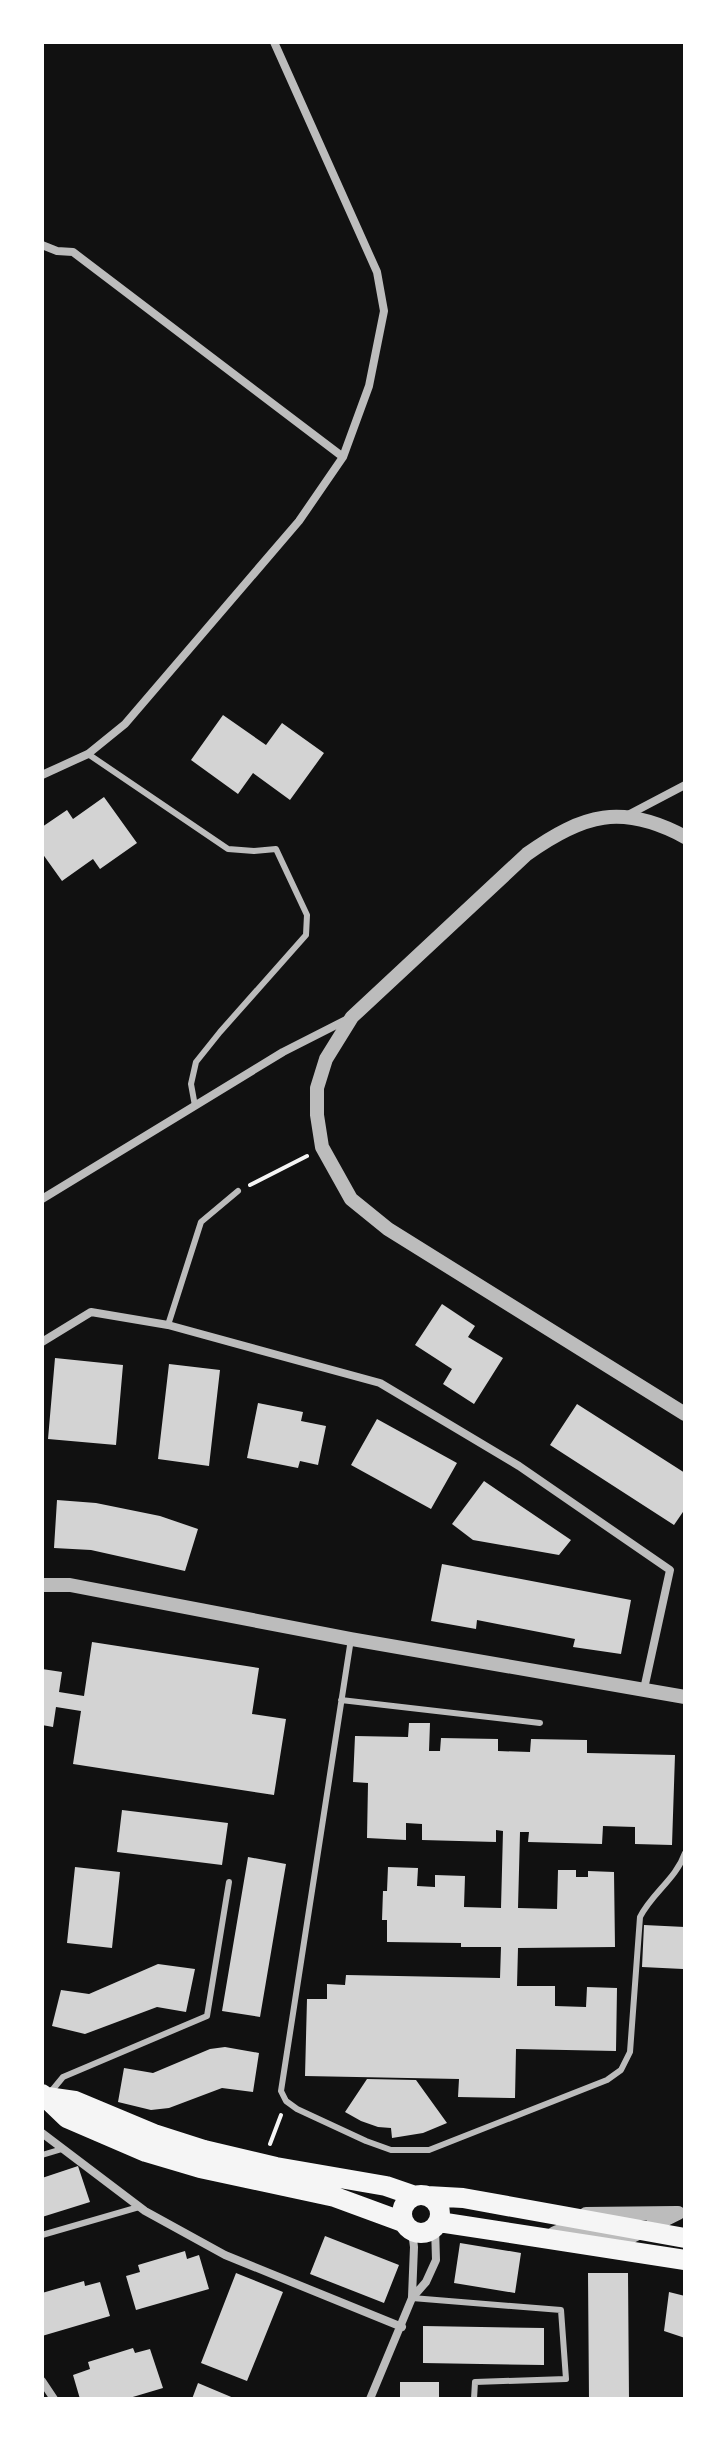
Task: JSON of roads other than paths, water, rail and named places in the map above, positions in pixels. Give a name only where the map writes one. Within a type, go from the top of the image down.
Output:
[{"type":"main road","points":[[44,2096],[75,2101],[154,2134],[204,2150],[276,2167],[386,2186],[421,2196],[437,2204],[440,2209],[437,2224],[425,2233],[335,2197],[200,2168],[146,2152],[67,2118],[44,2096]]},
{"type":"main road","points":[[408,2227],[402,2210],[405,2204],[421,2196],[463,2198],[685,2238]]},
{"type":"main road","points":[[437,2224],[685,2260]]},
{"type":"street","points":[[42,775],[88,754],[125,724],[299,521],[343,457],[369,386],[384,311],[377,272],[274,42]]},
{"type":"street","points":[[42,245],[57,251],[73,252],[343,457]]},
{"type":"street","points":[[625,816],[685,785]]},
{"type":"street","points":[[685,837],[664,826],[625,816],[591,819],[557,833],[527,854],[352,1017],[326,1059],[317,1088],[322,1147],[351,1199],[388,1229],[685,1414]]},
{"type":"street","points":[[42,1199],[283,1052],[352,1017]]},
{"type":"street","points":[[42,1342],[91,1312],[168,1325],[380,1383],[519,1466],[670,1570],[644,1689]]},
{"type":"street","points":[[42,1585],[70,1585],[351,1639],[685,1697]]},
{"type":"street","points":[[42,2133],[139,2207],[230,2258],[402,2327]]},
{"type":"street","points":[[565,2215],[682,2212]]},
{"type":"street","points":[[549,2238],[554,2232],[566,2229],[621,2238],[682,2212]]},
{"type":"street","points":[[412,2298],[426,2282],[436,2260],[437,2224]]},
{"type":"street","points":[[370,2399],[412,2298],[414,2247],[408,2227]]},
{"type":"street","points":[[42,2381],[54,2399]]},
{"type":"lane","points":[[88,754],[228,849],[276,849],[307,915],[306,935],[196,1062],[191,1084],[195,1106]]},
{"type":"lane","points":[[168,1325],[201,1222],[238,1191]]},
{"type":"lane","points":[[351,1639],[281,2091],[286,2101],[297,2109],[391,2150],[429,2150],[607,2080],[621,2070],[630,2052],[640,1917],[656,1893],[680,1867],[685,1853]]},
{"type":"lane","points":[[341,1700],[540,1723]]},
{"type":"lane","points":[[44,2096],[63,2077],[207,2016],[229,1882]]},
{"type":"lane","points":[[42,2155],[62,2149]]},
{"type":"lane","points":[[42,2235],[139,2207]]},
{"type":"lane","points":[[412,2298],[561,2310],[566,2379],[475,2382],[474,2399]]}]
